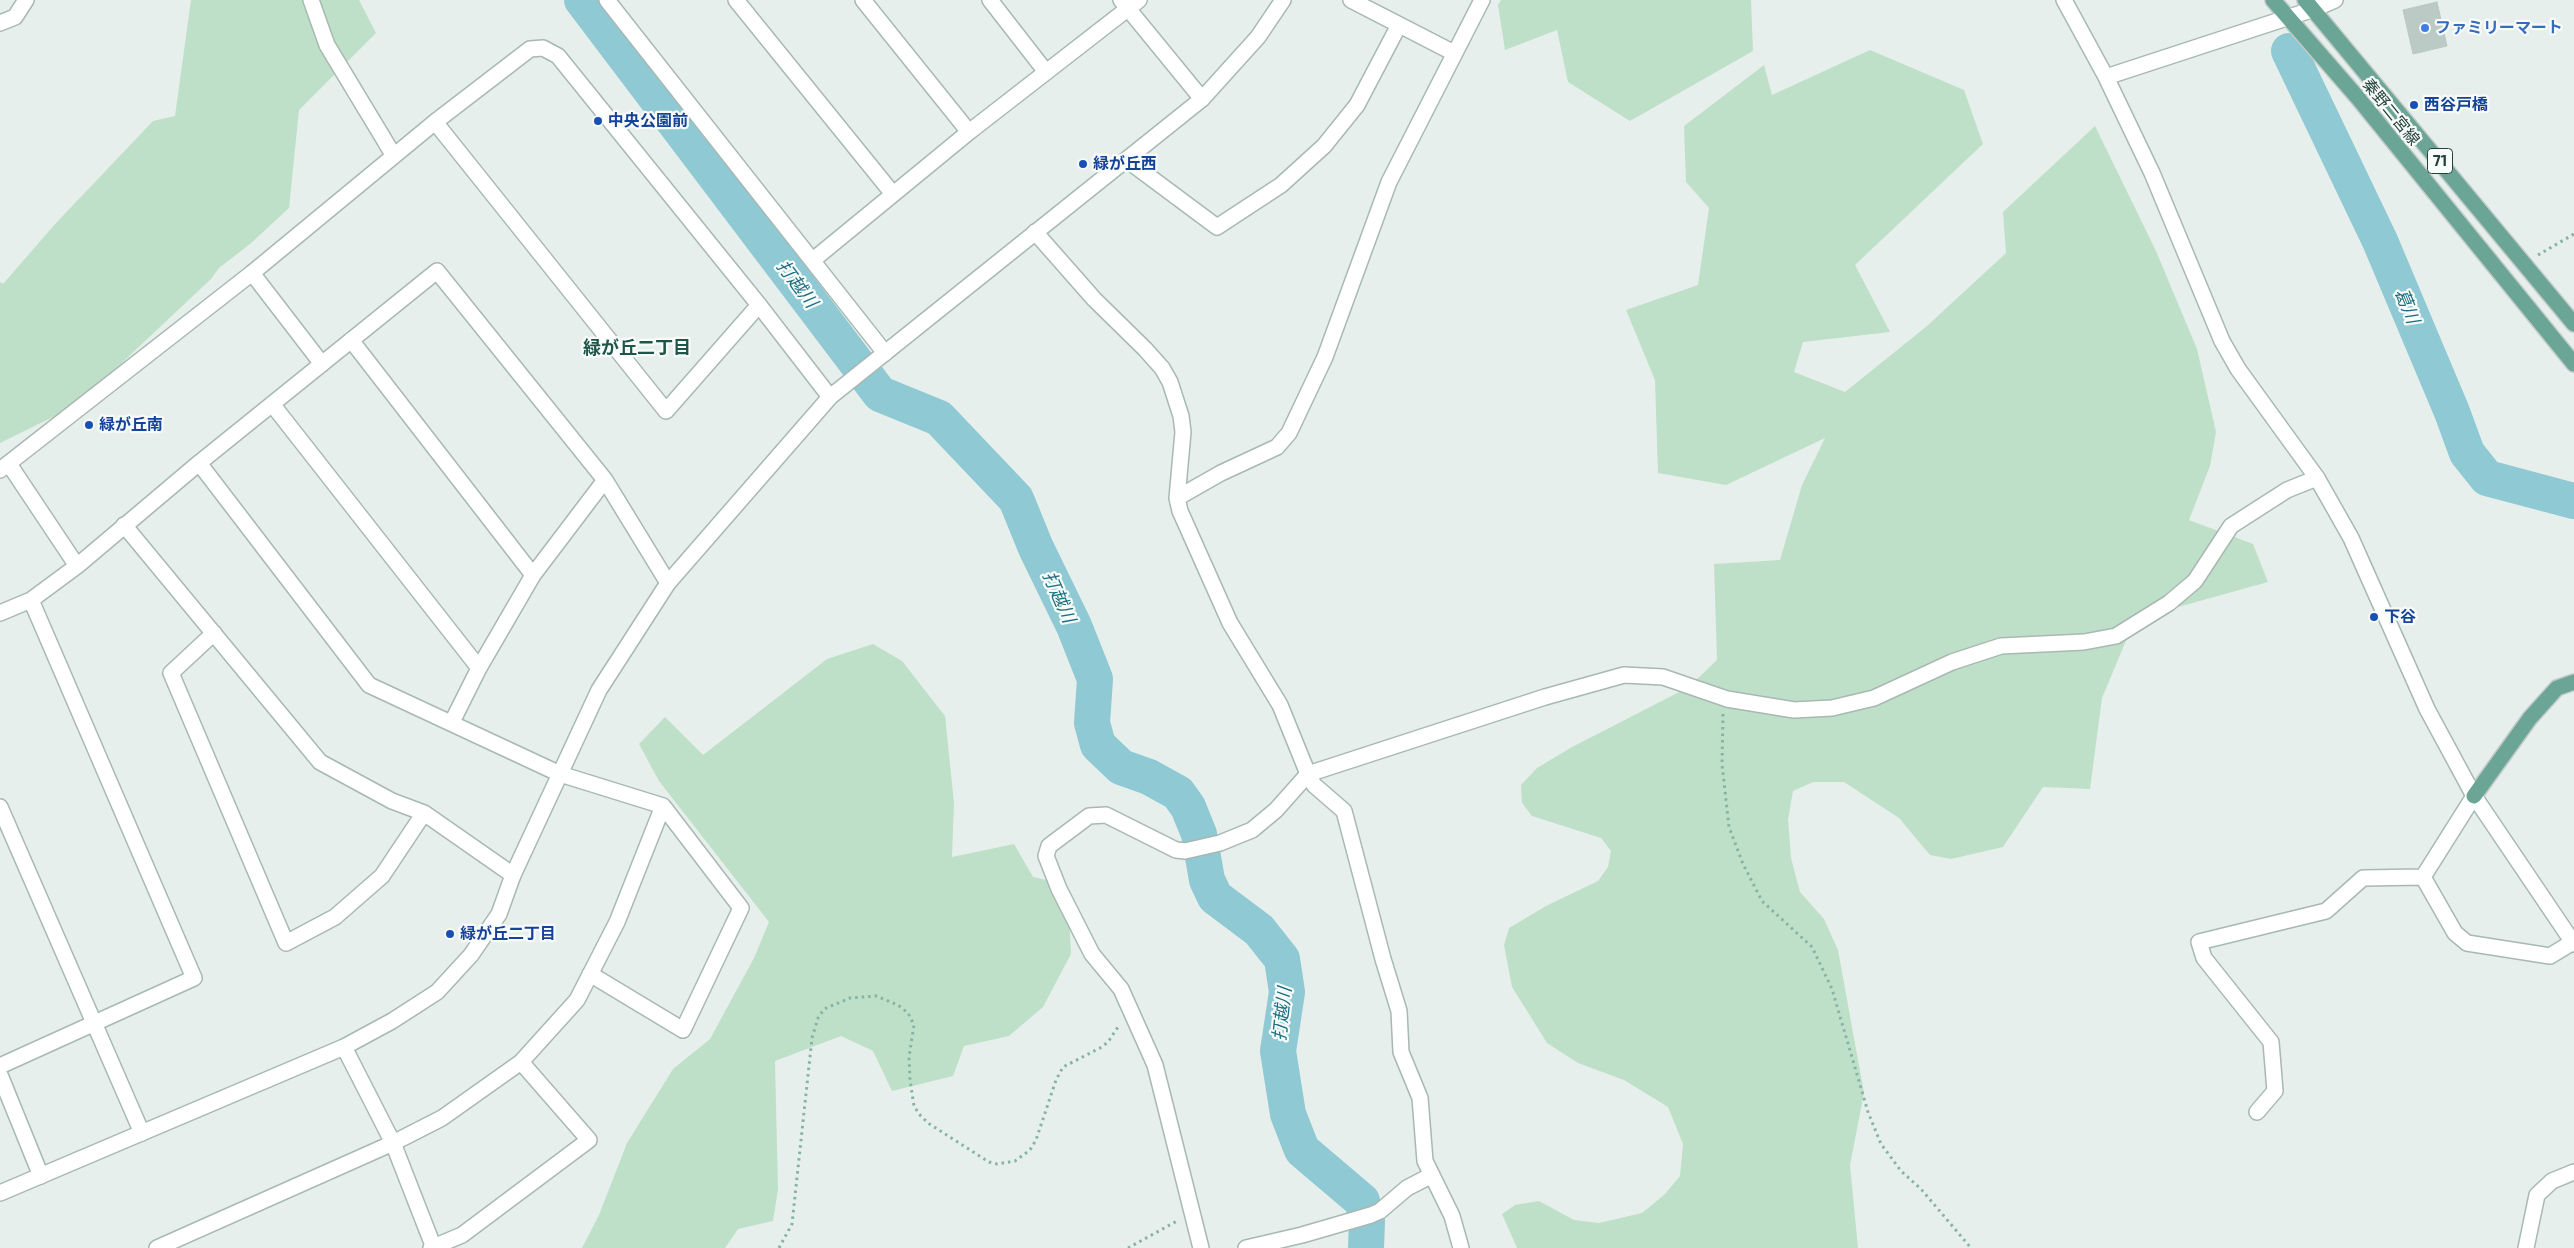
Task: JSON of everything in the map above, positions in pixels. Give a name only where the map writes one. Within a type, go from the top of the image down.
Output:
[{"type":"main road","name":"秦野二宮線","points":[[2274,0],[2358,98],[2574,364]]},
{"type":"main road","name":"秦野二宮線","points":[[2309,5],[2574,324]]},
{"type":"main road","points":[[2474,796],[2530,718],[2557,688],[2574,682]]},
{"type":"street","points":[[0,23],[15,17],[26,0]]},
{"type":"street","points":[[311,0],[327,44],[394,156]]},
{"type":"street","points":[[608,0],[812,260],[880,357]]},
{"type":"street","points":[[736,0],[893,194]]},
{"type":"street","points":[[863,0],[969,132]]},
{"type":"street","points":[[990,0],[1046,72]]},
{"type":"street","points":[[0,1193],[344,1047],[392,1021],[437,992],[471,955],[498,914],[513,875],[599,690],[668,584],[835,393],[1202,99],[1258,37],[1283,0]]},
{"type":"street","points":[[1351,0],[1454,53]]},
{"type":"street","points":[[1178,498],[1221,473],[1277,447],[1289,433],[1328,349],[1389,182],[1482,0]]},
{"type":"street","points":[[2064,0],[2106,77],[2152,173],[2222,341],[2238,369],[2317,478],[2351,538],[2427,709],[2474,796],[2573,943],[2550,956],[2467,943],[2455,933],[2423,877]]},
{"type":"street","points":[[2106,77],[2293,21],[2309,5],[2335,0]]},
{"type":"street","points":[[812,260],[1129,3],[1202,99]]},
{"type":"street","points":[[1127,160],[1217,227],[1281,185],[1324,146],[1357,105],[1399,25]]},
{"type":"street","points":[[77,566],[5,467],[252,273],[435,122],[530,48],[543,48],[558,56],[759,305],[835,393]]},
{"type":"street","points":[[435,122],[666,411],[759,305]]},
{"type":"street","points":[[1035,232],[1094,299],[1145,349],[1162,368],[1170,382],[1182,416],[1183,432],[1178,498],[1185,523],[1230,623],[1280,705],[1314,785],[1344,811],[1377,940],[1399,1011],[1399,1042],[1420,1098],[1425,1161],[1452,1216],[1461,1248]]},
{"type":"street","points":[[0,613],[31,600],[77,566],[199,463],[437,271],[605,480],[668,584]]},
{"type":"street","points":[[252,273],[322,364]]},
{"type":"street","points":[[352,340],[533,575]]},
{"type":"street","points":[[272,404],[479,668]]},
{"type":"street","points":[[199,463],[369,685],[452,722],[560,774],[663,806],[741,908],[682,1030],[590,974]]},
{"type":"street","points":[[1201,1248],[1191,1214],[1156,1065],[1128,1009],[1121,989],[1092,954],[1059,889],[1046,856],[1049,846],[1090,816],[1106,815],[1176,850],[1185,851],[1220,843],[1243,835],[1262,823],[1308,774],[1545,697],[1624,675],[1663,677],[1727,699],[1794,710],[1832,708],[1874,698],[1952,662],[2001,646],[2084,642],[2116,636],[2169,603],[2195,581],[2231,526],[2287,490],[2317,478]]},
{"type":"street","points":[[452,722],[479,668],[533,575],[605,480]]},
{"type":"street","points":[[124,525],[320,762],[392,802],[424,813],[513,875]]},
{"type":"street","points":[[0,1066],[194,978],[31,600]]},
{"type":"street","points":[[214,634],[171,673],[286,943],[335,917],[382,876],[424,813]]},
{"type":"street","points":[[2423,877],[2474,796]]},
{"type":"street","points":[[157,1248],[393,1142],[442,1118],[521,1062],[577,1000],[617,922],[663,806]]},
{"type":"street","points":[[0,807],[142,1133]]},
{"type":"street","points":[[2257,1112],[2275,1091],[2271,1042],[2204,958],[2199,942],[2326,911],[2363,878],[2423,877]]},
{"type":"street","points":[[344,1047],[393,1142],[433,1248],[462,1235],[589,1140],[521,1062]]},
{"type":"street","points":[[0,1074],[41,1176]]},
{"type":"street","points":[[2526,1248],[2538,1195],[2552,1180],[2574,1172]]},
{"type":"street","points":[[1246,1248],[1302,1235],[1371,1215],[1380,1211],[1407,1188],[1432,1175]]},
{"type":"path","points":[[2524,263],[2574,234]]},
{"type":"path","points":[[1727,699],[1722,717],[1722,764],[1729,828],[1743,864],[1762,901],[1812,946],[1832,989],[1868,1112],[1881,1144],[1901,1171],[1922,1188],[1971,1248]]},
{"type":"path","points":[[779,1248],[792,1224],[812,1038],[818,1018],[824,1009],[850,998],[876,996],[898,1005],[908,1013],[914,1025],[909,1057],[914,1106],[928,1123],[989,1162],[997,1164],[1015,1162],[1030,1150],[1036,1140],[1059,1072],[1071,1061],[1100,1048],[1108,1042],[1128,1009]]},
{"type":"path","points":[[1128,1248],[1191,1214]]},
{"type":"green space","points":[[191,0],[359,0],[376,33],[299,110],[289,208],[250,244],[219,268],[211,279],[109,375],[67,410],[0,443],[0,282],[3,284],[56,223],[153,121],[175,116]]},
{"type":"green space","points":[[1501,0],[1751,0],[1753,51],[1630,121],[1568,82],[1557,30],[1505,50],[1498,5]]},
{"type":"green space","points":[[1870,50],[1964,90],[1983,144],[1855,265],[1890,332],[1803,342],[1794,372],[1845,392],[1927,326],[2006,253],[2003,212],[2095,126],[2156,251],[2197,349],[2216,432],[2210,466],[2189,520],[2253,544],[2268,582],[2135,619],[2102,698],[2090,789],[2043,787],[2003,847],[1951,859],[1930,855],[1899,818],[1844,782],[1813,782],[1793,791],[1788,819],[1791,858],[1800,892],[1824,919],[1838,950],[1864,1093],[1850,1165],[1858,1248],[1517,1248],[1502,1214],[1515,1205],[1539,1201],[1574,1220],[1599,1223],[1642,1213],[1664,1195],[1680,1176],[1683,1144],[1668,1107],[1624,1080],[1578,1063],[1547,1043],[1512,987],[1504,945],[1509,928],[1546,906],[1598,881],[1608,867],[1611,851],[1601,838],[1532,816],[1522,803],[1521,785],[1537,768],[1572,747],[1689,687],[1717,660],[1714,564],[1780,560],[1802,485],[1825,438],[1726,485],[1658,473],[1655,380],[1626,310],[1698,285],[1709,208],[1686,182],[1684,126],[1764,65],[1772,95]]},
{"type":"green space","points":[[873,644],[902,661],[945,716],[954,803],[952,857],[1014,844],[1033,877],[1046,880],[1069,915],[1071,954],[1043,1007],[1009,1036],[964,1046],[953,1076],[892,1091],[873,1051],[841,1036],[775,1061],[778,1189],[773,1221],[738,1229],[725,1248],[582,1248],[599,1215],[627,1143],[673,1069],[710,1039],[754,958],[769,922],[659,781],[639,744],[665,717],[703,755],[827,659]]},
{"type":"building","name":"ファミリーマート","points":[[2437,2],[2447,46],[2413,54],[2403,10]]},
{"type":"waterway","name":"打越川","points":[[582,0],[880,394],[939,418],[1016,499],[1036,548],[1074,626],[1095,679],[1092,723],[1098,745],[1121,767],[1149,777],[1178,793],[1188,807],[1199,834],[1207,880],[1215,897],[1259,930],[1282,959],[1287,992],[1278,1051],[1288,1114],[1302,1150],[1362,1201],[1367,1221],[1366,1248]]},
{"type":"waterway","name":"葛川","points":[[2289,51],[2380,241],[2452,412],[2467,453],[2487,478],[2574,501]]},
{"type":"place","name":"ファミリーマート","points":[[2425,28]]},
{"type":"place","name":"西谷戸橋","points":[[2414,105]]},
{"type":"place","name":"中央公園前","points":[[598,121]]},
{"type":"place","name":"緑が丘西","points":[[1083,164]]},
{"type":"place","name":"緑が丘南","points":[[89,425]]},
{"type":"place","name":"下谷","points":[[2374,617]]},
{"type":"place","name":"緑が丘二丁目","points":[[450,934]]},
{"type":"district","name":"緑が丘二丁目","points":[[637,348]]}]
